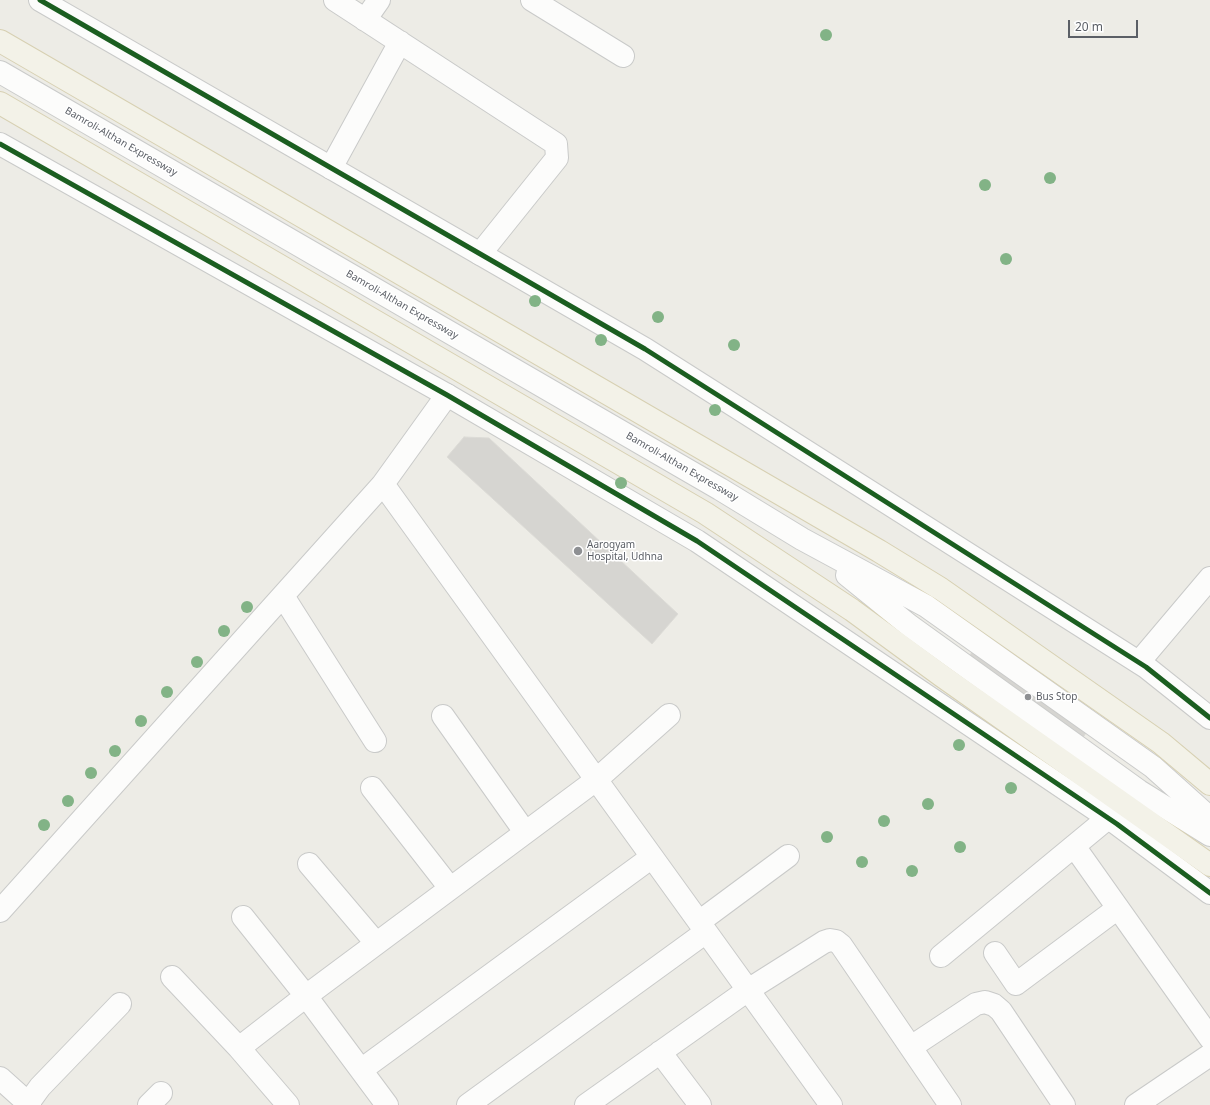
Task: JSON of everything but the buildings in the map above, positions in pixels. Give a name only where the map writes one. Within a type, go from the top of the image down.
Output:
[{"type":"main road","points":[[0,41],[934,585],[1161,743],[1210,784]]},
{"type":"main road","points":[[0,104],[705,513],[852,610],[942,676],[1210,865]]},
{"type":"street","points":[[40,0],[645,349],[1139,662],[1167,682],[1210,718]]},
{"type":"street","points":[[335,0],[556,144],[557,158],[480,254]]},
{"type":"street","points":[[365,20],[379,0]]},
{"type":"street","points":[[532,0],[623,56]]},
{"type":"street","points":[[331,168],[400,42]]},
{"type":"street","name":"Bamroli-Althan Expressway","points":[[0,72],[720,489],[802,539]]},
{"type":"street","points":[[0,144],[447,395],[697,541],[1108,818],[1210,893]]},
{"type":"street","points":[[0,911],[383,484],[447,395]]},
{"type":"street","points":[[383,484],[831,1105]]},
{"type":"street","points":[[802,539],[926,606],[1153,767],[1210,818]]},
{"type":"street","points":[[802,539],[917,631],[1139,791],[1210,835]]},
{"type":"street","points":[[1139,662],[1210,578]]},
{"type":"street","points":[[283,596],[375,741]]},
{"type":"street","points":[[239,1048],[376,943],[596,780],[669,715]]},
{"type":"street","points":[[443,716],[525,832]]},
{"type":"street","points":[[372,788],[450,888]]},
{"type":"street","points":[[941,956],[1108,818]]},
{"type":"street","points":[[1074,846],[1210,1038]]},
{"type":"street","points":[[468,1105],[702,927],[788,856]]},
{"type":"street","points":[[361,1070],[652,857]]},
{"type":"street","points":[[308,864],[376,943]]},
{"type":"street","points":[[995,953],[1016,984],[1118,908]]},
{"type":"street","points":[[243,917],[306,996],[386,1105]]},
{"type":"street","points":[[586,1105],[748,990],[824,942],[836,941],[841,945],[950,1105]]},
{"type":"street","points":[[172,977],[239,1048],[288,1105]]},
{"type":"street","points":[[911,1047],[976,1004],[984,1002],[994,1005],[1001,1012],[1064,1105]]},
{"type":"street","points":[[0,1078],[28,1105],[40,1087],[120,1004]]},
{"type":"street","points":[[660,1052],[700,1105]]},
{"type":"street","points":[[1136,1105],[1210,1055]]},
{"type":"cycle path","points":[[40,0],[645,349],[1146,667],[1210,718]]},
{"type":"cycle path","points":[[0,144],[447,395],[697,541],[1117,824],[1210,893]]},
{"type":"place","name":"Aarogyam Hospital, Udhna","points":[[578,551]]},
{"type":"place","name":"Bus Stop","points":[[1028,697]]}]
